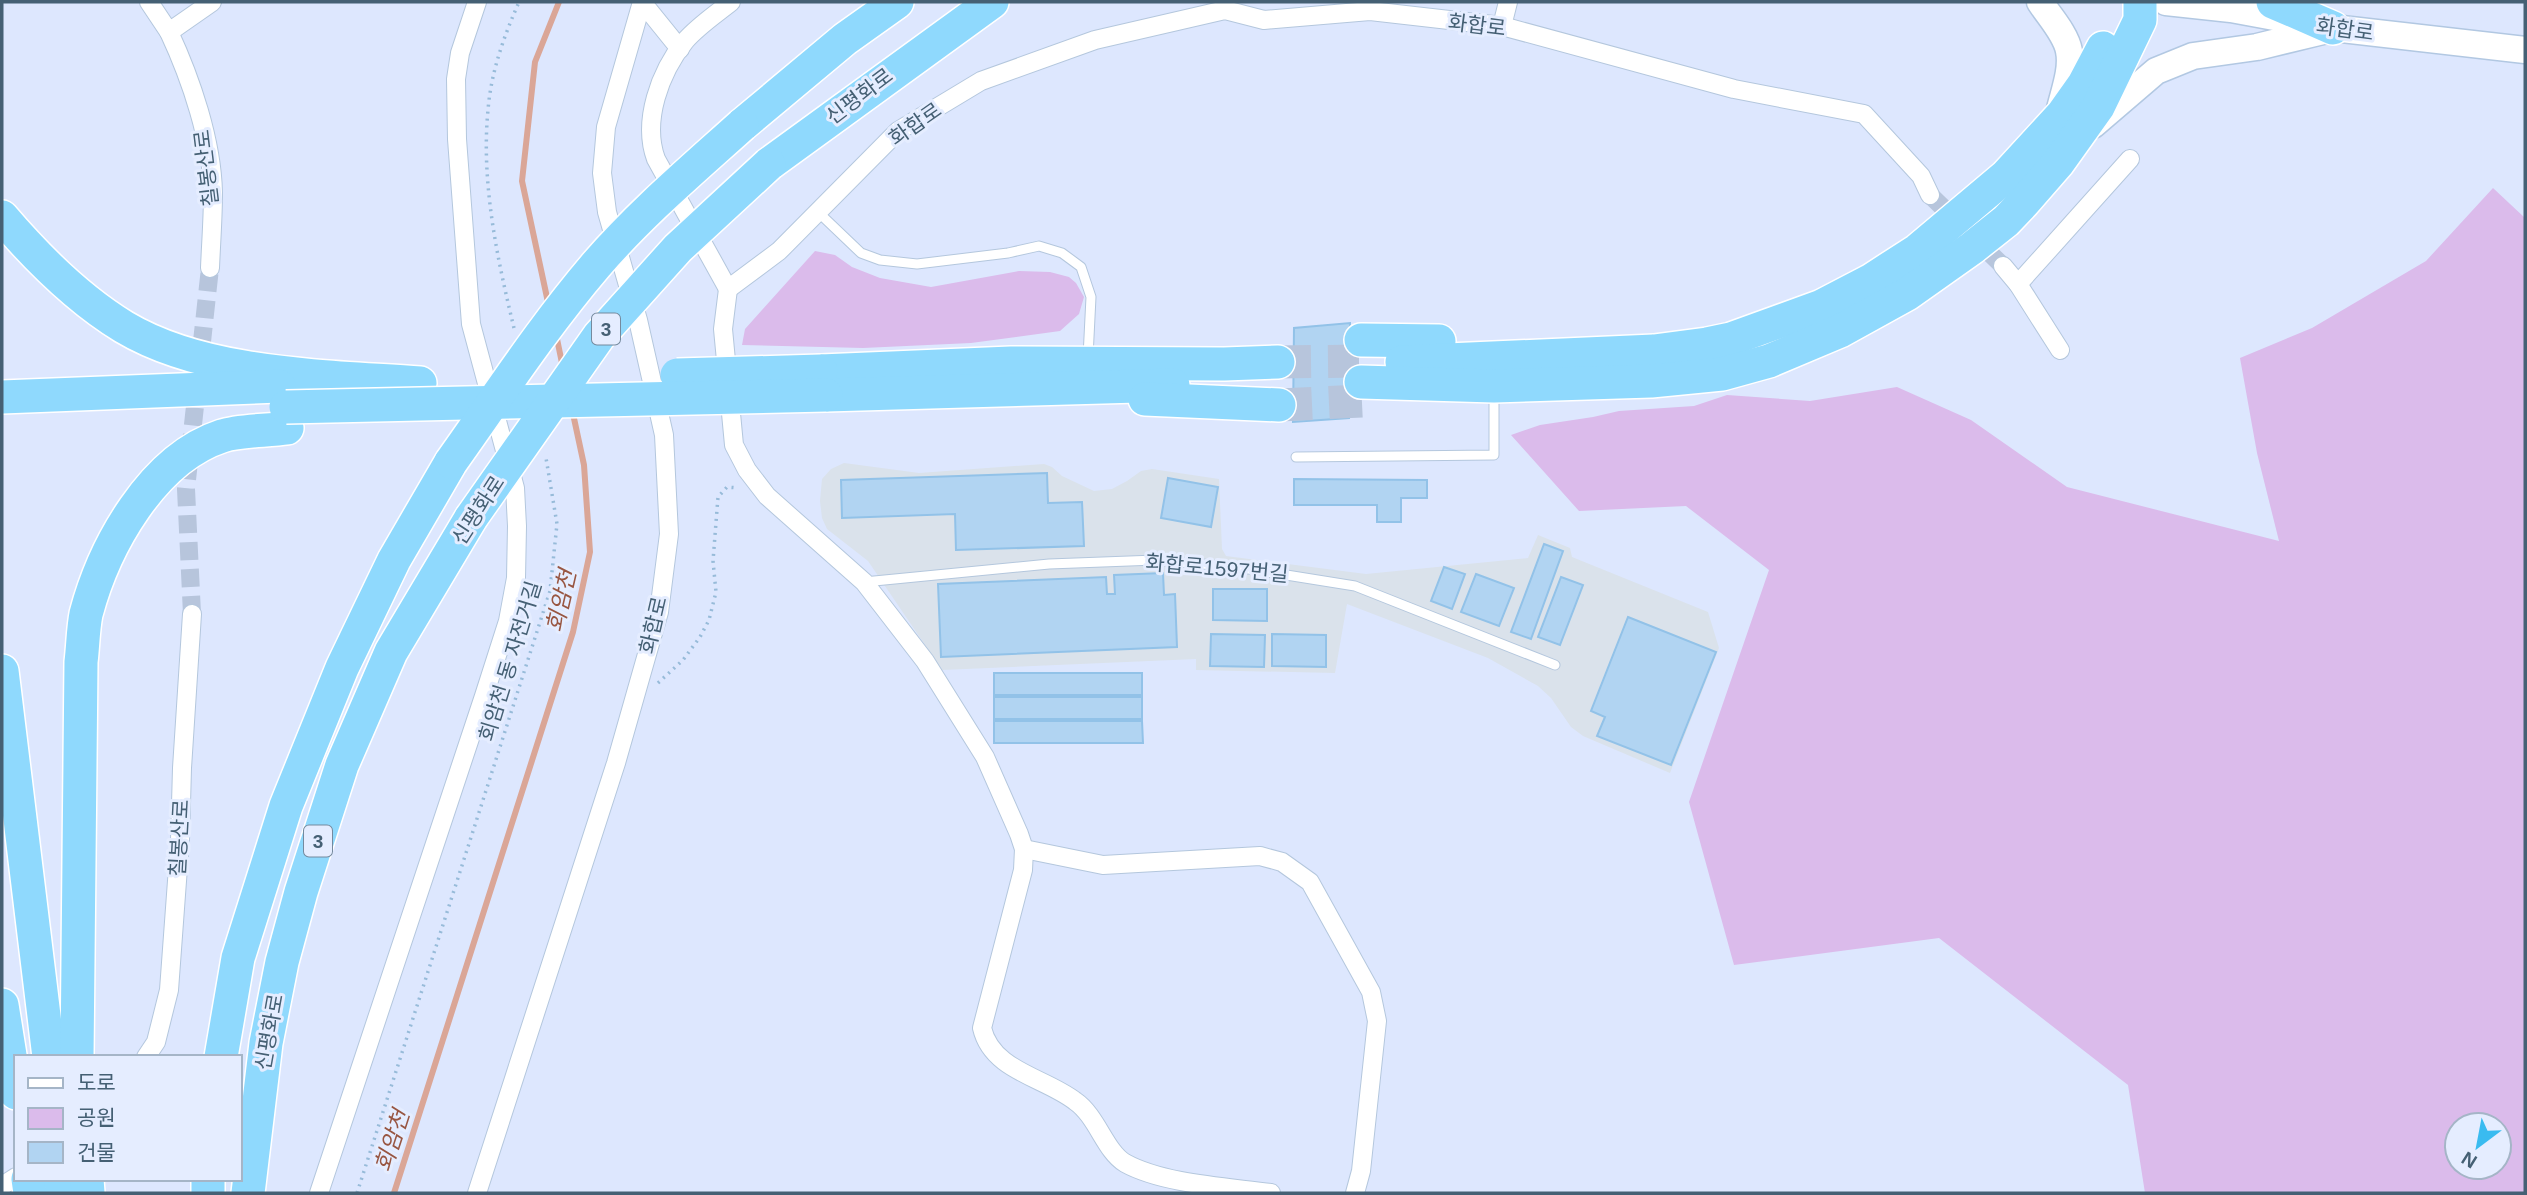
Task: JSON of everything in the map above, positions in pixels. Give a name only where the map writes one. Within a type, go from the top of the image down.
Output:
[{"type":"highway","name":"신평화로","points":[[221,1055],[238,958],[290,794],[342,668],[394,560],[451,462],[535,343],[596,265],[657,201],[845,39],[897,2]]},
{"type":"highway","name":"신평화로","points":[[248,1193],[266,1043],[282,962],[301,892],[342,765],[391,652],[471,518],[599,336],[678,248],[769,164],[879,81],[992,2]]},
{"type":"highway","points":[[2138,2],[2140,20],[2098,107],[2059,163],[2006,221],[1907,293],[1853,325],[1800,349],[1722,374],[1651,381],[1494,393],[1361,371],[1407,362],[1675,348],[1731,339],[1822,306],[1870,281],[1918,250],[2006,176],[2057,120],[2084,84],[2119,16],[2138,2]]},
{"type":"highway","points":[[2273,2],[2333,28]]},
{"type":"highway","points":[[2,217],[21,240],[91,305],[126,328],[187,353],[213,360],[286,399]]},
{"type":"highway","points":[[2,397],[286,399],[504,403],[824,383],[1088,355],[1224,365],[1282,373],[957,390],[824,383],[420,383],[286,399],[2,415]]},
{"type":"highway","points":[[78,1055],[81,662],[86,615],[113,541],[133,510],[173,464],[286,399]]},
{"type":"highway","points":[[2,671],[49,1055]]},
{"type":"highway","points":[[2,1005],[14,1080]]},
{"type":"main road","points":[[2040,2],[2069,50],[2069,70],[2057,120]]},
{"type":"main road","name":"화합로","points":[[2166,2],[2231,9],[2333,28],[2525,50]]},
{"type":"main road","points":[[2059,163],[2103,114],[2156,71],[2193,56],[2258,47],[2333,28]]},
{"type":"street","name":"칠봉산로","points":[[149,2],[169,32],[177,51],[207,140],[213,191],[210,268]]},
{"type":"street","points":[[169,32],[212,2]]},
{"type":"street","points":[[319,1193],[492,671],[508,621],[516,578],[517,526],[514,488],[471,324],[464,243],[456,79],[460,52],[477,2]]},
{"type":"street","points":[[642,2],[680,49]]},
{"type":"street","name":"화합로","points":[[477,1193],[616,763],[659,612],[669,534],[664,435],[634,307],[607,212],[602,173],[606,127],[642,2]]},
{"type":"street","points":[[731,2],[694,33],[680,49],[664,76],[655,102],[651,145],[656,159],[727,289],[723,329],[734,445],[747,470],[767,496],[864,582],[925,661],[985,757],[1024,849],[1023,870],[982,1028],[991,1051],[1004,1062],[1080,1104],[1102,1132],[1109,1147],[1123,1162],[1159,1177],[1270,1193]]},
{"type":"street","points":[[1502,26],[1508,2]]},
{"type":"street","name":"화합로","points":[[727,289],[779,251],[898,131],[981,81],[1095,40],[1225,10],[1264,20],[1370,11],[1502,26],[1734,89],[1864,114],[1921,176],[1930,195]]},
{"type":"street","points":[[2018,284],[2130,159]]},
{"type":"street","points":[[2003,266],[2018,284],[2060,350]]},
{"type":"street","name":"칠봉산로","points":[[147,1055],[156,1042],[169,990],[192,614]]},
{"type":"street","points":[[1024,849],[1103,865],[1260,856],[1282,862],[1310,882],[1371,992],[1375,1005],[1377,1021],[1361,1171],[1355,1193]]},
{"type":"lane","points":[[817,211],[861,253],[880,260],[917,264],[1008,253],[1039,246],[1062,253],[1081,267],[1091,298],[1088,355]]},
{"type":"lane","points":[[1296,457],[1494,455],[1494,393]]},
{"type":"lane","name":"화합로1597번길","points":[[864,582],[1049,564],[1156,560],[1236,567],[1355,586],[1555,665]]},
{"type":"path","points":[[516,336],[493,224],[487,157],[488,109],[498,56],[519,2]]},
{"type":"path","name":"회암천 동 자전거길","points":[[356,1193],[550,591],[557,524],[545,457]]},
{"type":"path","points":[[636,691],[655,685],[684,660],[701,637],[709,620],[716,592],[713,561],[718,497],[721,491],[734,486],[767,496]]},
{"type":"shaded area","points":[[844,463],[919,473],[1044,464],[1094,491],[1112,489],[1141,471],[1152,469],[1219,479],[1222,549],[1226,556],[1366,574],[1528,558],[1538,535],[1570,548],[1572,557],[1708,612],[1719,648],[1670,773],[1583,736],[1571,727],[1551,698],[1538,686],[1488,658],[1347,604],[1335,673],[1196,670],[1196,659],[942,670],[868,561],[827,529],[822,518],[820,501],[822,479],[831,469]]},
{"type":"green space","points":[[2493,188],[2525,218],[2525,1193],[2145,1193],[2128,1085],[1939,938],[1734,965],[1689,802],[1769,570],[1686,506],[1579,511],[1511,435],[1540,425],[1619,411],[1694,406],[1727,395],[1810,401],[1897,387],[1971,420],[2067,487],[2279,541],[2257,453],[2240,358],[2312,328],[2426,261]]},
{"type":"green space","points":[[815,251],[835,255],[852,267],[880,278],[931,287],[1019,271],[1050,272],[1069,277],[1084,297],[1079,314],[1060,331],[971,343],[863,348],[742,345],[745,329]]},
{"type":"building","points":[[1350,323],[1349,418],[1293,422],[1294,328]]},
{"type":"building","points":[[1047,473],[1048,503],[1082,502],[1084,546],[956,550],[955,514],[842,518],[841,480]]},
{"type":"building","points":[[1168,478],[1218,487],[1211,527],[1161,518]]},
{"type":"building","points":[[1294,479],[1427,480],[1427,498],[1401,498],[1401,522],[1377,522],[1377,505],[1294,505]]},
{"type":"building","points":[[1544,544],[1563,551],[1531,639],[1511,632]]},
{"type":"building","points":[[1444,567],[1465,574],[1452,609],[1431,601]]},
{"type":"building","points":[[1163,573],[1164,595],[1175,594],[1177,647],[941,657],[938,584],[1106,577],[1107,594],[1115,594],[1114,575]]},
{"type":"building","points":[[1476,574],[1514,588],[1499,626],[1461,612]]},
{"type":"building","points":[[1561,577],[1583,585],[1560,645],[1538,637]]},
{"type":"building","points":[[1213,589],[1267,589],[1267,621],[1213,620]]},
{"type":"building","points":[[1628,617],[1716,652],[1671,765],[1597,736],[1605,717],[1591,711]]},
{"type":"building","points":[[1211,634],[1265,635],[1264,667],[1210,666]]},
{"type":"building","points":[[1272,634],[1326,635],[1326,667],[1272,666]]},
{"type":"building","points":[[994,673],[1142,673],[1142,695],[994,695]]},
{"type":"building","points":[[994,697],[1142,697],[1142,719],[994,719]]},
{"type":"building","points":[[994,721],[1142,721],[1143,743],[994,743]]},
{"type":"waterway","name":"회암천","points":[[549,307],[522,181],[535,62],[559,2]]},
{"type":"waterway","name":"회암천","points":[[556,334],[563,368]]},
{"type":"waterway","name":"회암천","points":[[394,1193],[573,632],[590,552],[584,465],[572,409]]},
{"type":"tunnel","points":[[1930,195],[2003,266]]},
{"type":"tunnel","points":[[192,614],[186,489],[210,268]]},
{"type":"tunnel","points":[[1278,362],[1359,361]]},
{"type":"tunnel","points":[[1279,405],[1362,401]]}]
